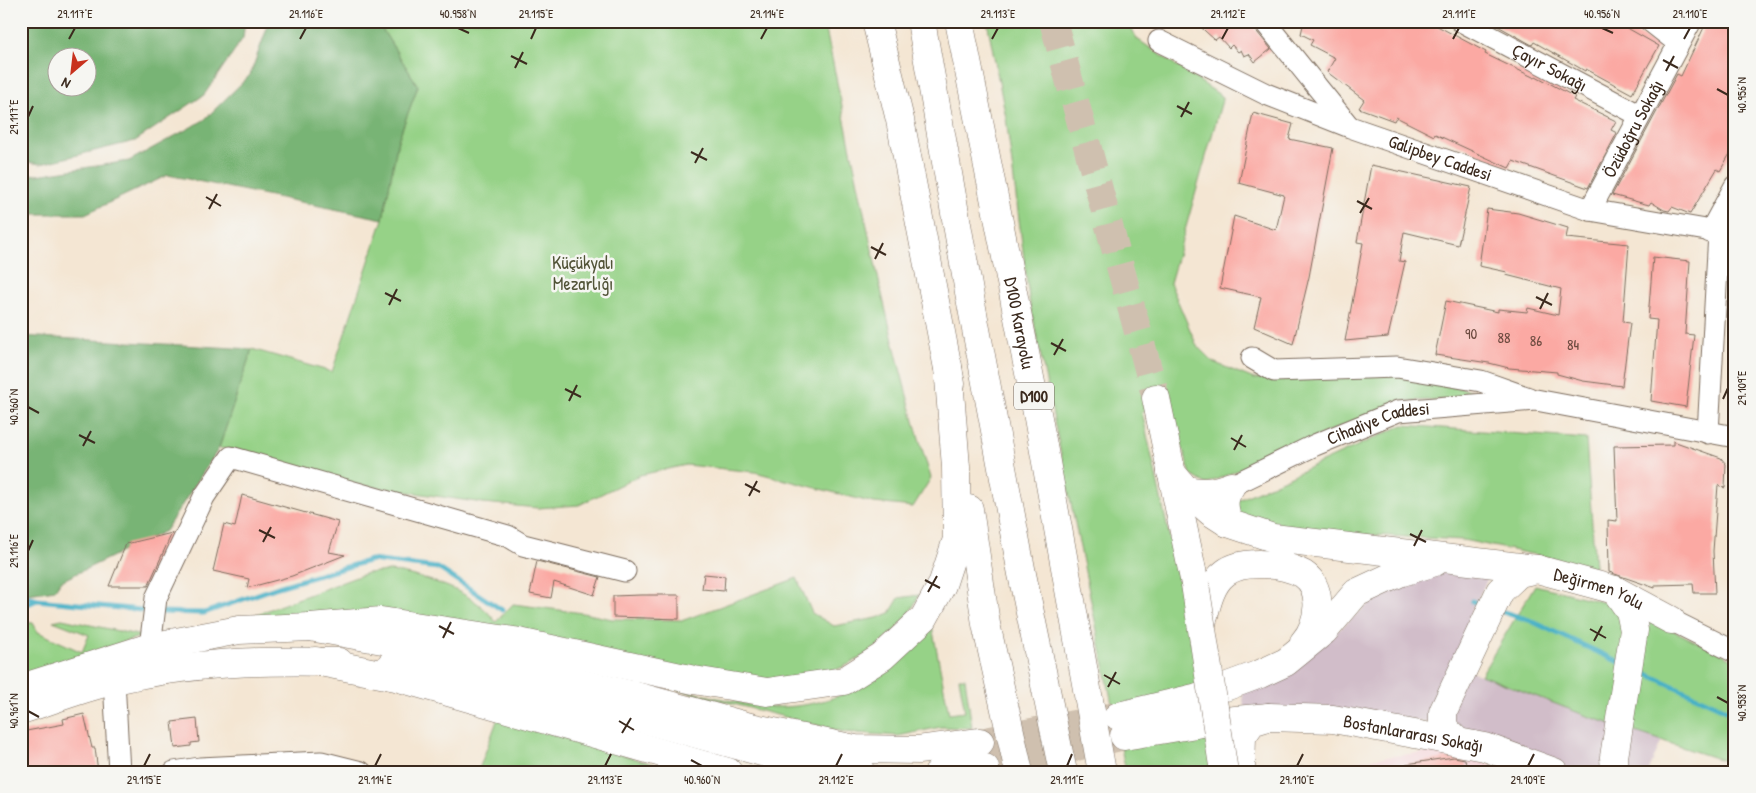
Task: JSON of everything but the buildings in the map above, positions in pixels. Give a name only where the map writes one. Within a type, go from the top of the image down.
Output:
[{"type":"main road","points":[[876,21],[900,120],[948,366],[986,624],[1019,772]]},
{"type":"main road","name":"D100","points":[[921,21],[1007,496],[1063,772]]},
{"type":"main road","name":"D100 Karayolu","points":[[959,21],[1038,418],[1102,772]]},
{"type":"main road","points":[[21,688],[151,634],[310,627],[381,621],[514,641],[694,680],[767,692],[844,681],[882,657],[924,618],[942,585],[957,539],[956,467],[948,366]]},
{"type":"main road","points":[[1156,398],[1206,583],[1202,624],[1224,772]]},
{"type":"main road","points":[[1179,481],[1200,494],[1215,492],[1232,486]]},
{"type":"main road","name":"Değirmen Yolu","points":[[1179,481],[1210,512],[1228,523],[1273,538],[1537,570],[1615,590],[1672,620]]},
{"type":"main road","points":[[1228,523],[1223,504],[1225,495],[1232,486]]},
{"type":"main road","points":[[1286,662],[1324,632],[1339,611],[1356,593],[1399,573],[1450,558]]},
{"type":"main road","points":[[1206,583],[1237,567],[1271,565],[1303,574],[1310,581],[1317,595],[1315,626],[1306,640],[1286,662]]},
{"type":"main road","points":[[1458,742],[1443,727],[1443,712],[1473,652],[1500,591],[1519,574],[1537,570]]},
{"type":"main road","points":[[1610,767],[1633,637],[1630,611],[1615,590]]},
{"type":"main road","points":[[1633,637],[1650,620],[1672,620]]},
{"type":"main road","points":[[310,627],[426,648],[636,696],[750,727],[855,749],[918,750],[983,755],[939,772]]},
{"type":"main road","points":[[21,710],[114,680],[169,669],[241,661],[315,661],[380,664],[468,679],[584,703],[791,760],[861,772]]},
{"type":"main road","points":[[315,661],[396,677],[728,772]]},
{"type":"main road","name":"Bostanlararası Sokağı","points":[[1286,662],[1260,674],[1121,726],[1202,723],[1269,717],[1333,719],[1485,747],[1554,772]]},
{"type":"main road","points":[[1241,772],[1242,736],[1252,722],[1269,717]]},
{"type":"street","points":[[1264,21],[1350,127]]},
{"type":"street","name":"Çayır Sokağı","points":[[1461,21],[1639,115]]},
{"type":"street","points":[[1650,21],[1678,43]]},
{"type":"street","name":"Özüdoğru Sokağı","points":[[1590,210],[1639,115],[1691,21]]},
{"type":"street","name":"Galipbey Caddesi","points":[[1159,41],[1266,94],[1350,127],[1590,210],[1721,233]]},
{"type":"street","points":[[1708,432],[1721,233],[1735,186]]},
{"type":"street","name":"Cihadiye Caddesi","points":[[1252,358],[1274,370],[1284,371],[1397,367],[1481,380],[1536,400],[1735,437]]},
{"type":"street","name":"Cihadiye Caddesi","points":[[1232,486],[1315,445],[1398,411],[1536,400]]},
{"type":"street","points":[[151,634],[156,601],[204,497],[231,457],[508,536],[523,545],[625,571]]},
{"type":"street","name":"Değirmen Yolu","points":[[1672,620],[1735,652]]},
{"type":"street","points":[[114,680],[120,772]]},
{"type":"street","points":[[174,772],[200,768],[321,762],[361,772]]},
{"type":"shaded area","points":[[1447,570],[1491,572],[1472,610],[1455,668],[1481,675],[1587,716],[1662,740],[1648,772],[1575,772],[1426,722],[1244,707],[1242,689],[1339,630],[1388,587]]},
{"type":"shaded area","points":[[1448,749],[1492,766],[1493,772],[1359,772],[1356,761]]},
{"type":"green space","points":[[21,21],[245,21],[243,38],[204,95],[135,141],[41,164],[21,161]]},
{"type":"green space","points":[[267,21],[377,21],[418,86],[398,140],[383,219],[168,175],[85,214],[21,214],[21,173],[37,175],[129,161],[204,120],[250,75],[266,31]]},
{"type":"green space","name":"Küçükyalı Mezarlığı","points":[[377,21],[824,21],[885,308],[914,422],[931,478],[913,507],[874,503],[755,472],[686,465],[640,475],[579,505],[538,508],[483,503],[348,483],[244,452],[219,448],[252,349],[332,372],[383,219],[398,140],[418,86]]},
{"type":"green space","points":[[987,21],[1128,21],[1137,39],[1223,97],[1170,283],[1197,346],[1213,362],[1254,379],[1395,373],[1472,391],[1470,399],[1400,401],[1206,484],[1191,475],[1169,404],[1142,412],[1202,685],[1217,772],[1126,772],[1029,298],[1006,118]]},
{"type":"green space","points":[[21,336],[252,349],[219,448],[165,531],[61,581],[55,590],[21,595]]},
{"type":"green space","points":[[1403,425],[1586,439],[1595,567],[1463,540],[1336,533],[1236,519],[1232,503]]},
{"type":"green space","points":[[391,571],[420,577],[449,587],[475,602],[496,622],[513,604],[583,613],[612,619],[684,620],[797,578],[812,613],[834,626],[877,618],[890,613],[899,598],[919,595],[904,620],[869,652],[843,667],[829,672],[783,681],[249,617],[367,573]]},
{"type":"green space","points":[[1535,585],[1626,608],[1735,660],[1735,762],[1715,758],[1587,716],[1481,675]]},
{"type":"green space","points":[[62,619],[142,636],[21,675],[21,622],[33,623],[38,632],[82,652],[89,635],[53,621]]},
{"type":"green space","points":[[932,626],[949,714],[965,712],[959,678],[965,678],[972,728],[941,727],[898,736],[844,732],[663,686],[759,706],[795,706],[818,702],[862,686],[882,674],[917,644]]},
{"type":"green space","points":[[498,718],[680,772],[478,772]]},
{"type":"green space","points":[[1306,759],[1308,772],[1247,772],[1246,768]]},
{"type":"waterway","points":[[159,612],[204,613],[278,587],[371,560],[438,568],[502,610]]},
{"type":"waterway","points":[[21,594],[37,600],[151,611]]},
{"type":"waterway","points":[[21,607],[37,600]]},
{"type":"waterway","points":[[1472,601],[1485,606]]},
{"type":"waterway","points":[[1500,611],[1529,620],[1621,663]]},
{"type":"waterway","points":[[1636,669],[1735,714]]},
{"type":"tunnel","points":[[1053,21],[1156,398]]},
{"type":"tunnel","points":[[980,742],[1116,716]]},
{"type":"tunnel","points":[[985,768],[1120,737]]}]
